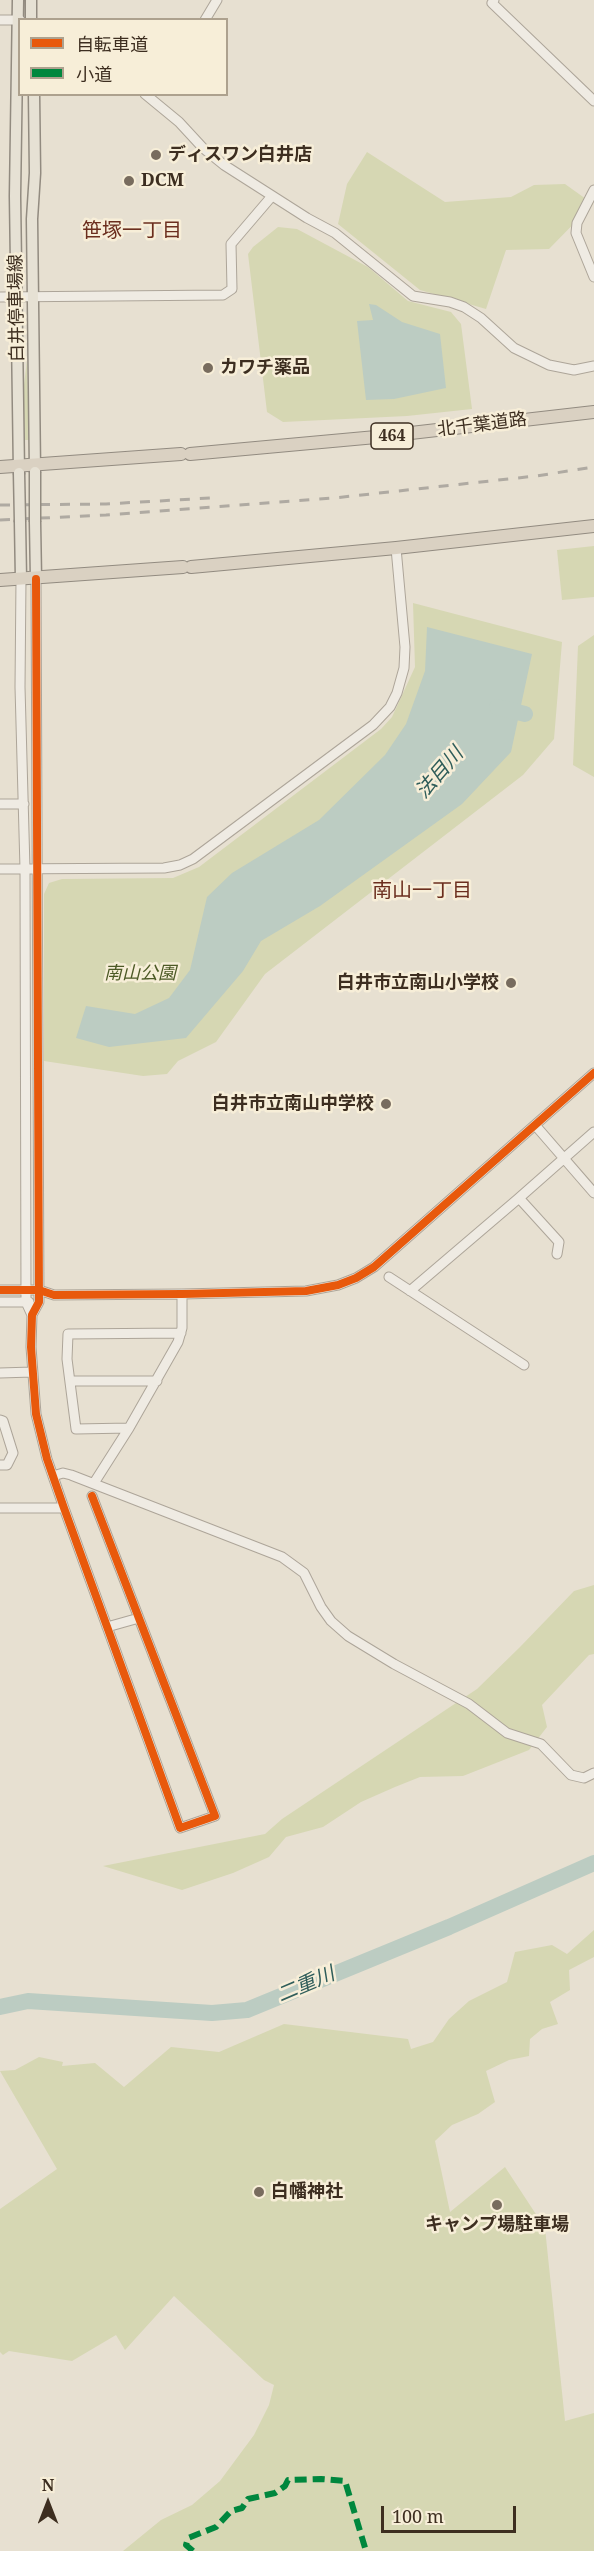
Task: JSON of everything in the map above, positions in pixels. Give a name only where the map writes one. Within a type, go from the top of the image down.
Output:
[{"type":"highway","name":"北千葉道路","points":[[0,467],[35,468],[376,437],[594,412]]},
{"type":"highway","points":[[0,580],[21,576],[187,567],[396,549],[594,526]]},
{"type":"main road","name":"白井停車場線","points":[[18,0],[19,18]]},
{"type":"main road","points":[[30,18],[31,0]]},
{"type":"main road","name":"白井停車場線","points":[[18,64],[15,196],[21,576]]},
{"type":"main road","name":"白井停車場線","points":[[34,96],[35,173],[32,219],[36,575]]},
{"type":"street","points":[[206,18],[217,0]]},
{"type":"street","points":[[494,0],[492,3],[594,101]]},
{"type":"street","points":[[0,20],[18,20]]},
{"type":"street","points":[[148,96],[179,122],[203,148],[306,218],[335,233],[413,296],[450,302],[464,307],[481,318],[514,348],[549,365],[574,370],[594,366]]},
{"type":"street","points":[[594,190],[577,223],[576,233],[594,277]]},
{"type":"street","points":[[0,297],[213,295],[229,292],[232,289],[231,244],[272,196]]},
{"type":"street","points":[[0,869],[164,868],[193,859],[373,725],[390,707],[397,693],[404,668],[405,647],[396,549]]},
{"type":"street","points":[[32,1315],[39,1302],[36,575]]},
{"type":"street","points":[[21,576],[20,687],[25,869],[26,1302],[32,1315],[32,1372],[36,1414],[64,1508],[180,1828],[214,1816],[92,1496]]},
{"type":"street","points":[[0,804],[24,804]]},
{"type":"street","points":[[0,1290],[39,1290],[54,1295],[182,1294],[306,1291],[338,1285],[356,1278],[400,1244],[594,1073]]},
{"type":"street","points":[[535,1125],[594,1193]]},
{"type":"street","points":[[410,1292],[594,1132]]},
{"type":"street","points":[[519,1198],[559,1242],[557,1254]]},
{"type":"street","points":[[389,1277],[524,1365]]},
{"type":"street","points":[[94,1483],[157,1381],[181,1333],[182,1294]]},
{"type":"street","points":[[0,1302],[39,1302],[54,1295]]},
{"type":"street","points":[[129,1428],[76,1429],[67,1359],[68,1334],[181,1333]]},
{"type":"street","points":[[0,1372],[32,1372]]},
{"type":"street","points":[[71,1381],[157,1381]]},
{"type":"street","points":[[0,1420],[3,1421],[13,1453],[7,1465],[0,1465]]},
{"type":"street","points":[[53,1476],[63,1473],[94,1483],[295,1564],[304,1573],[321,1607],[331,1621],[348,1636],[394,1664],[469,1704],[507,1733],[541,1744],[571,1775],[584,1778],[594,1773]]},
{"type":"street","points":[[0,1508],[64,1508]]},
{"type":"street","points":[[107,1627],[139,1618]]},
{"type":"green space","points":[[367,152],[445,202],[511,197],[534,185],[565,184],[593,204],[549,249],[506,250],[486,309],[420,290],[338,224],[347,184]]},
{"type":"green space","points":[[278,227],[297,229],[368,267],[408,301],[451,312],[461,324],[472,409],[407,416],[283,422],[267,412],[248,254],[253,247]]},
{"type":"green space","points":[[27,360],[29,440],[22,440],[21,409]]},
{"type":"green space","points":[[594,546],[594,597],[562,600],[557,550]]},
{"type":"green space","name":"南山公園","points":[[413,603],[562,642],[554,739],[523,775],[265,974],[216,1042],[178,1061],[167,1074],[143,1076],[44,1061],[44,894],[49,883],[62,879],[173,878],[199,867],[381,729],[392,717],[415,667]]},
{"type":"green space","points":[[594,635],[594,777],[573,765],[578,646]]},
{"type":"green space","points":[[594,1585],[594,1654],[589,1655],[542,1705],[547,1727],[529,1750],[463,1776],[420,1777],[395,1787],[361,1802],[323,1827],[286,1837],[269,1857],[233,1873],[182,1890],[103,1866],[265,1834],[282,1819],[477,1689],[574,1591]]},
{"type":"green space","points":[[594,1930],[594,1957],[569,1970],[570,1990],[550,2002],[558,2024],[542,2029],[530,2039],[529,2056],[509,2060],[486,2071],[495,2102],[478,2114],[452,2125],[435,2141],[450,2212],[505,2167],[545,2228],[565,2421],[594,2413],[594,2551],[123,2551],[161,2520],[192,2505],[220,2481],[254,2435],[269,2405],[274,2385],[264,2380],[174,2296],[125,2350],[116,2335],[72,2361],[9,2351],[3,2355],[0,2352],[0,2209],[57,2169],[0,2071],[15,2070],[39,2057],[63,2062],[62,2066],[95,2063],[124,2087],[171,2047],[219,2052],[284,2024],[408,2039],[411,2049],[433,2042],[449,2019],[469,2001],[507,1982],[515,1952],[552,1945],[567,1954]]},
{"type":"water","points":[[369,304],[376,305],[402,322],[440,334],[446,388],[394,399],[366,400],[357,321],[373,320]]},
{"type":"water","points":[[427,627],[532,654],[511,752],[462,804],[320,906],[261,941],[243,971],[186,1038],[109,1047],[76,1038],[86,1006],[135,1014],[169,998],[190,970],[207,897],[232,873],[319,820],[385,755],[406,724],[425,671]]},
{"type":"waterway","name":"法目川","points":[[497,707],[525,714]]},
{"type":"waterway","name":"二重川","points":[[0,2007],[28,2001],[212,2013],[247,2010],[449,1927],[594,1863]]},
{"type":"railway","points":[[0,520],[106,515],[334,498],[536,476],[594,467]]},
{"type":"railway","points":[[0,505],[106,504],[210,498]]},
{"type":"marked path","points":[[193,2551],[186,2545],[188,2538],[216,2527],[231,2511],[242,2508],[248,2499],[275,2493],[285,2486],[288,2480],[321,2479],[345,2481],[366,2551]]},
{"type":"cycle path","points":[[36,579],[39,1302],[32,1315],[31,1347],[36,1414],[47,1459],[64,1508],[180,1828],[215,1816],[92,1496]]},
{"type":"cycle path","points":[[0,1290],[39,1290],[54,1295],[182,1294],[306,1291],[338,1285],[374,1267],[594,1073]]},
{"type":"place","name":"ディスワン白井店","points":[[156,155]]},
{"type":"place","name":"DCM","points":[[129,181]]},
{"type":"place","name":"カワチ薬品","points":[[208,368]]},
{"type":"place","name":"白井市立南山小学校","points":[[511,983]]},
{"type":"place","name":"白井市立南山中学校","points":[[386,1104]]},
{"type":"place","name":"白幡神社","points":[[259,2192]]},
{"type":"place","name":"キャンプ場駐車場","points":[[497,2205]]},
{"type":"district","name":"笹塚一丁目","points":[[132,231]]},
{"type":"district","name":"南山一丁目","points":[[422,891]]}]
